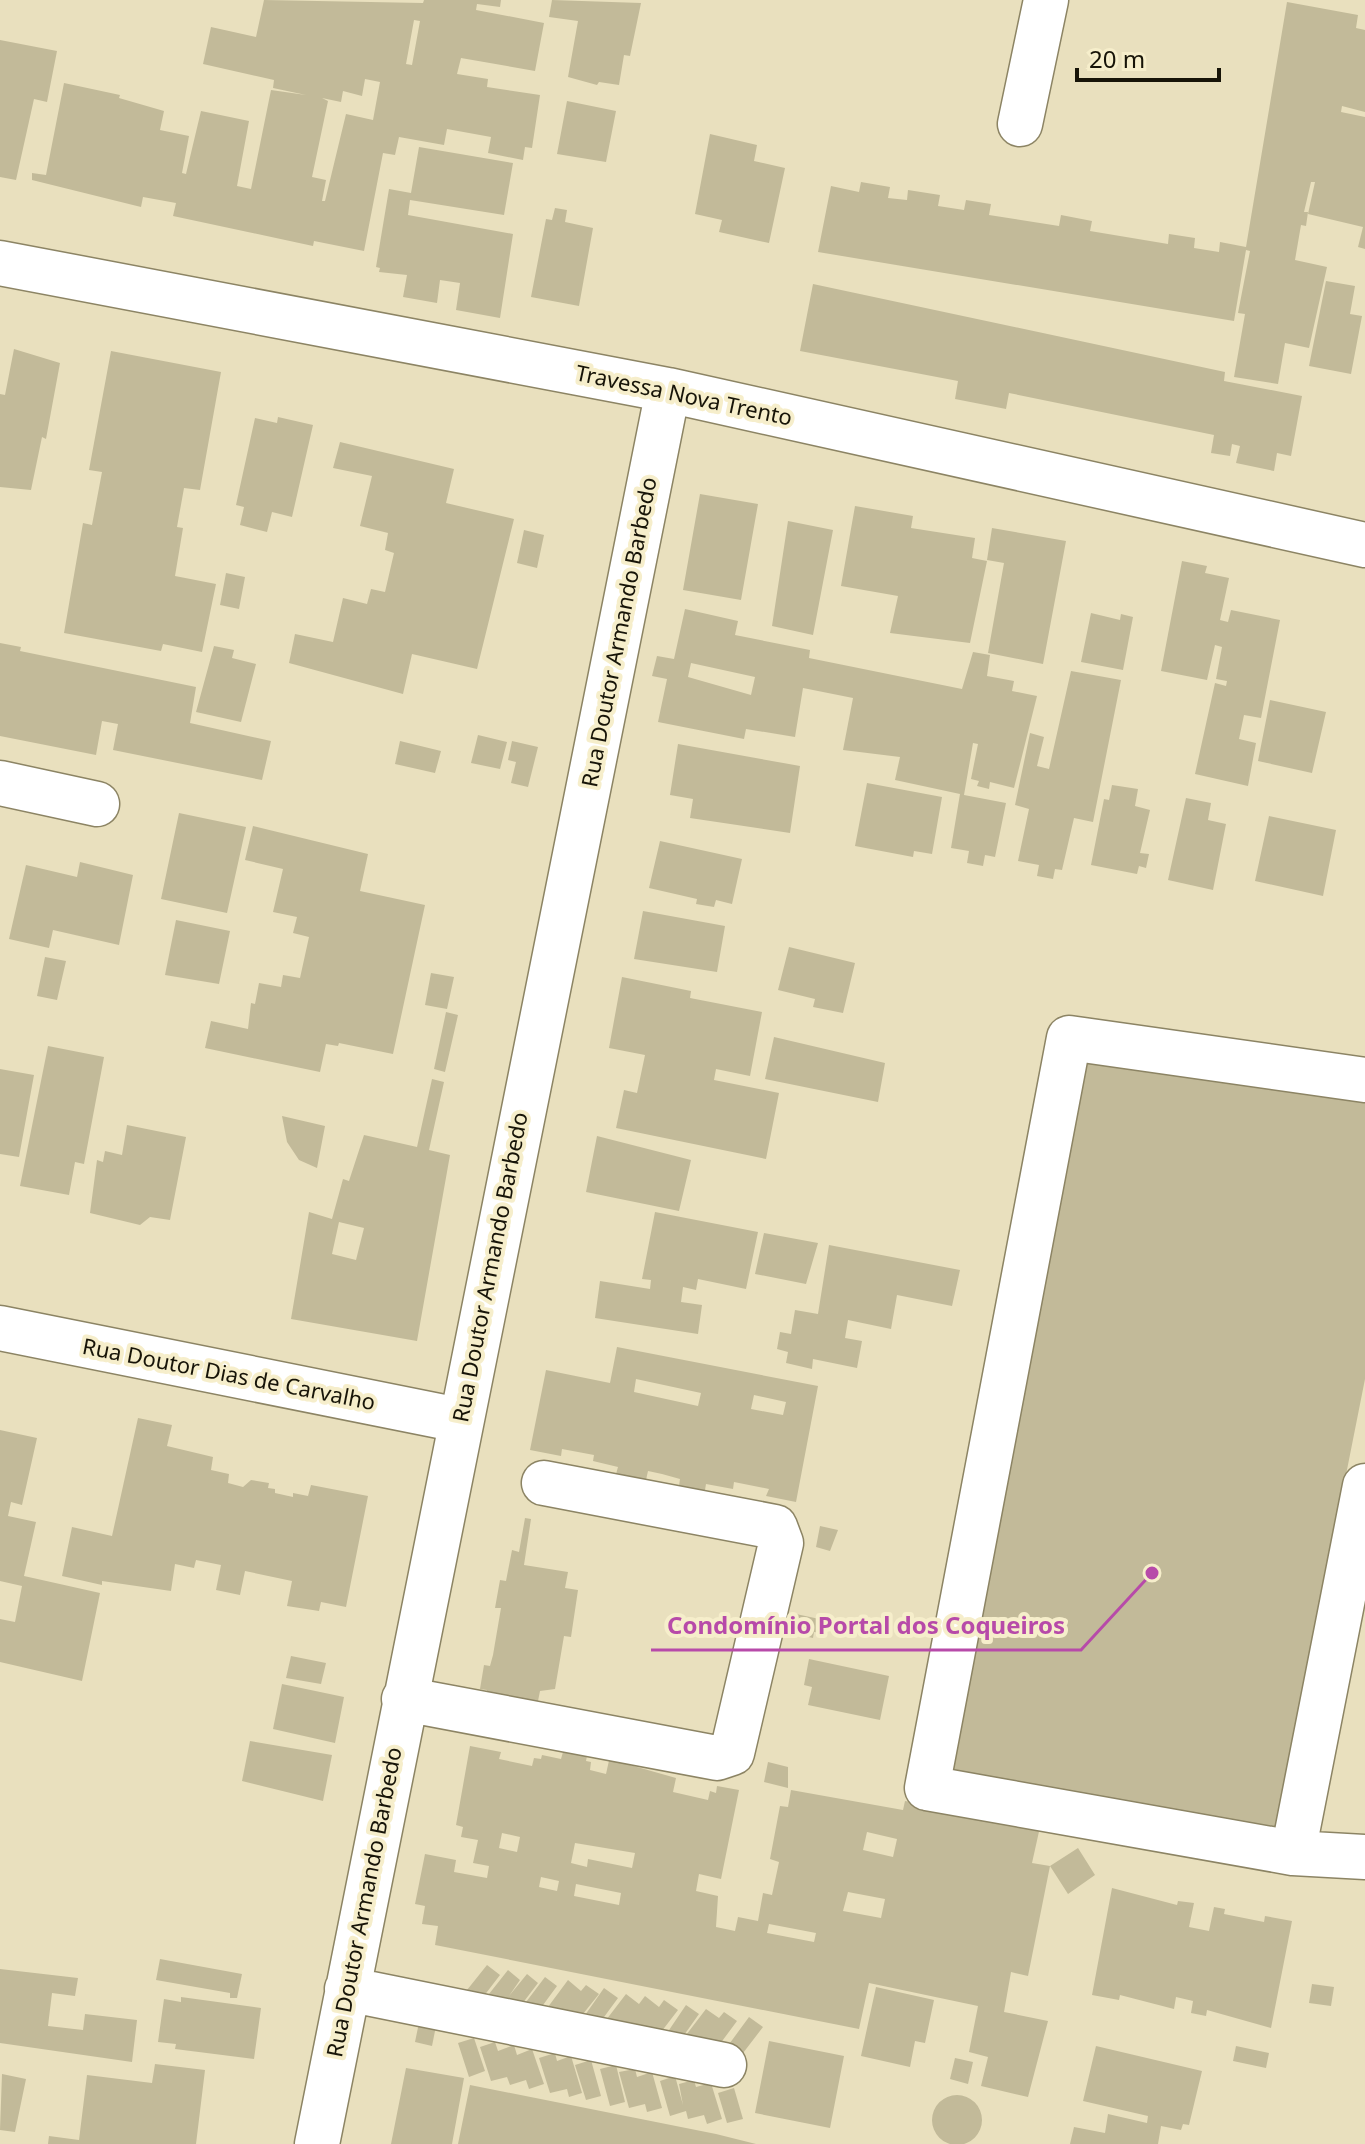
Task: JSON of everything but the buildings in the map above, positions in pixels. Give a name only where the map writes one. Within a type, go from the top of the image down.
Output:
[{"type":"street","points":[[1020,124],[1046,0]]},
{"type":"street","name":"Travessa Nova Trento","points":[[0,263],[668,390],[1365,545]]},
{"type":"street","name":"Rua Doutor Armando Barbedo","points":[[317,2144],[459,1420],[668,390]]},
{"type":"street","points":[[0,783],[97,804]]},
{"type":"street","points":[[1365,1080],[1069,1038],[927,1788],[1293,1853],[1365,1857]]},
{"type":"street","name":"Rua Doutor Dias de Carvalho","points":[[0,1328],[459,1420]]},
{"type":"street","points":[[404,1699],[717,1758],[732,1753],[781,1543],[775,1527],[544,1483]]},
{"type":"street","points":[[1293,1853],[1356,1582],[1365,1486]]},
{"type":"street","points":[[347,1989],[724,2065]]},
{"type":"place","name":"Condomínio Portal dos Coqueiros","points":[[1152,1573]]}]
